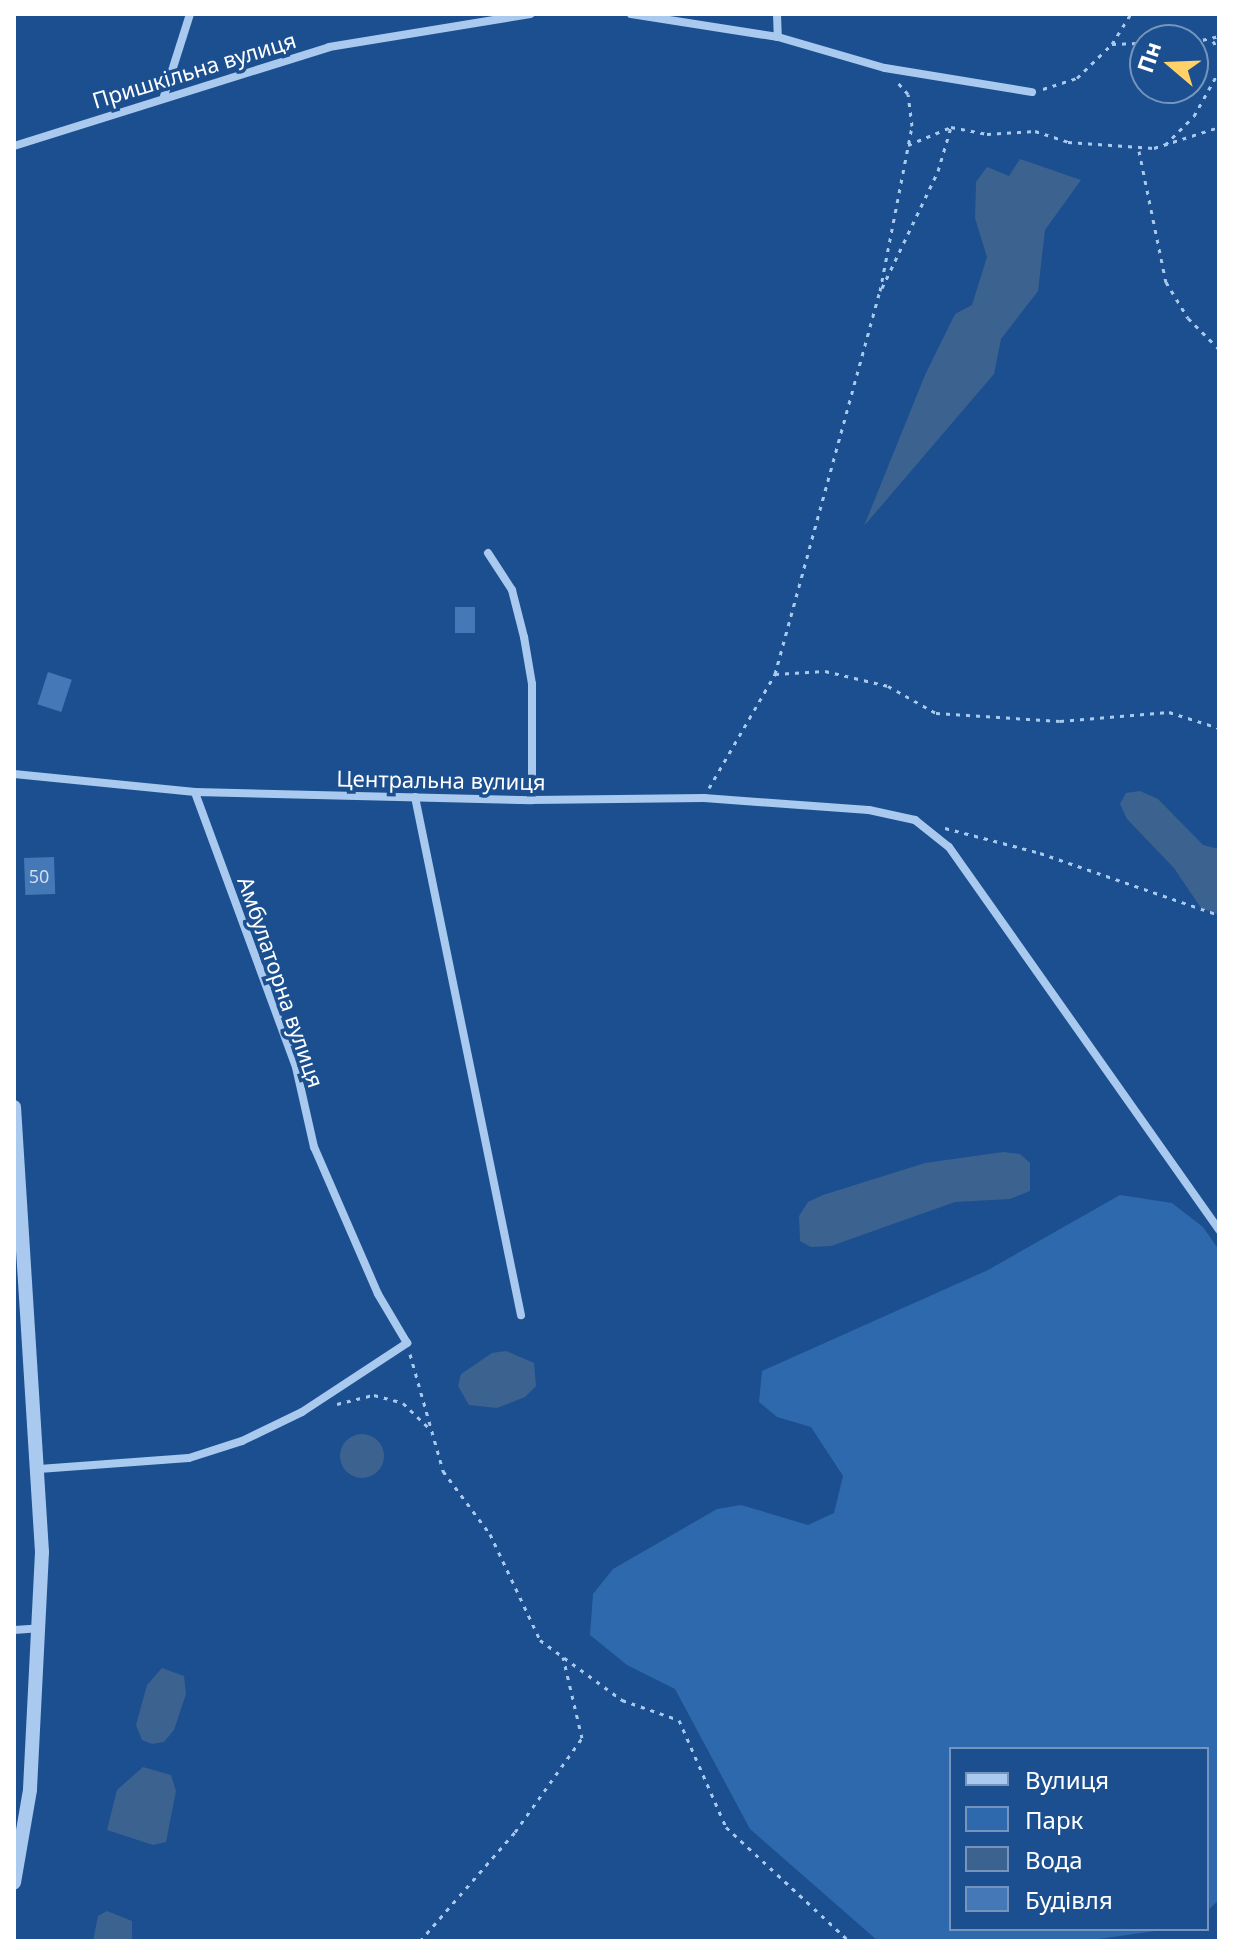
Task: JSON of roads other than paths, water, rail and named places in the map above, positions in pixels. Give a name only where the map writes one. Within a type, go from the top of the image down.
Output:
[{"type":"street","points":[[164,96],[190,14]]},
{"type":"street","name":"Пришкільна вулиця","points":[[14,146],[164,96],[329,47],[530,14]]},
{"type":"street","points":[[631,14],[778,37],[885,68],[1032,92]]},
{"type":"street","points":[[777,14],[778,37]]},
{"type":"street","points":[[488,553],[512,590],[529,669],[532,800]]},
{"type":"street","name":"Центральна вулиця","points":[[14,774],[195,792],[532,800],[704,798],[869,810],[915,820],[949,847],[1219,1230]]},
{"type":"street","name":"Амбулаторна вулиця","points":[[39,1469],[189,1458],[242,1441],[302,1412],[407,1343],[378,1294],[314,1147],[296,1067],[195,792]]},
{"type":"street","points":[[415,797],[521,1315]]},
{"type":"street","points":[[14,1107],[39,1469],[41,1628],[30,1790],[14,1883]]},
{"type":"street","points":[[14,1630],[41,1628]]},
{"type":"water","points":[[1020,159],[1081,180],[1045,230],[1038,291],[1001,339],[994,374],[864,526],[925,375],[955,314],[972,305],[987,257],[975,218],[976,182],[987,167],[1009,176]]},
{"type":"water","points":[[1140,791],[1158,799],[1203,845],[1219,849],[1219,915],[1201,908],[1174,868],[1127,819],[1120,804],[1126,793]]},
{"type":"water","points":[[1003,1152],[1020,1154],[1030,1163],[1030,1191],[1010,1199],[955,1202],[831,1246],[811,1247],[800,1241],[799,1216],[808,1202],[823,1195],[925,1163]]},
{"type":"water","points":[[506,1351],[534,1363],[536,1386],[525,1397],[497,1408],[469,1405],[458,1386],[461,1374],[492,1353]]},
{"type":"water","points":[[362,1434],[377,1441],[384,1456],[377,1471],[362,1478],[347,1471],[340,1456],[347,1441]]},
{"type":"water","points":[[162,1668],[184,1676],[186,1694],[174,1730],[164,1742],[152,1744],[142,1740],[136,1725],[147,1685]]},
{"type":"water","points":[[143,1767],[171,1775],[176,1791],[166,1842],[153,1845],[107,1830],[117,1790]]},
{"type":"water","points":[[107,1911],[132,1921],[132,1941],[93,1941],[98,1916]]}]
